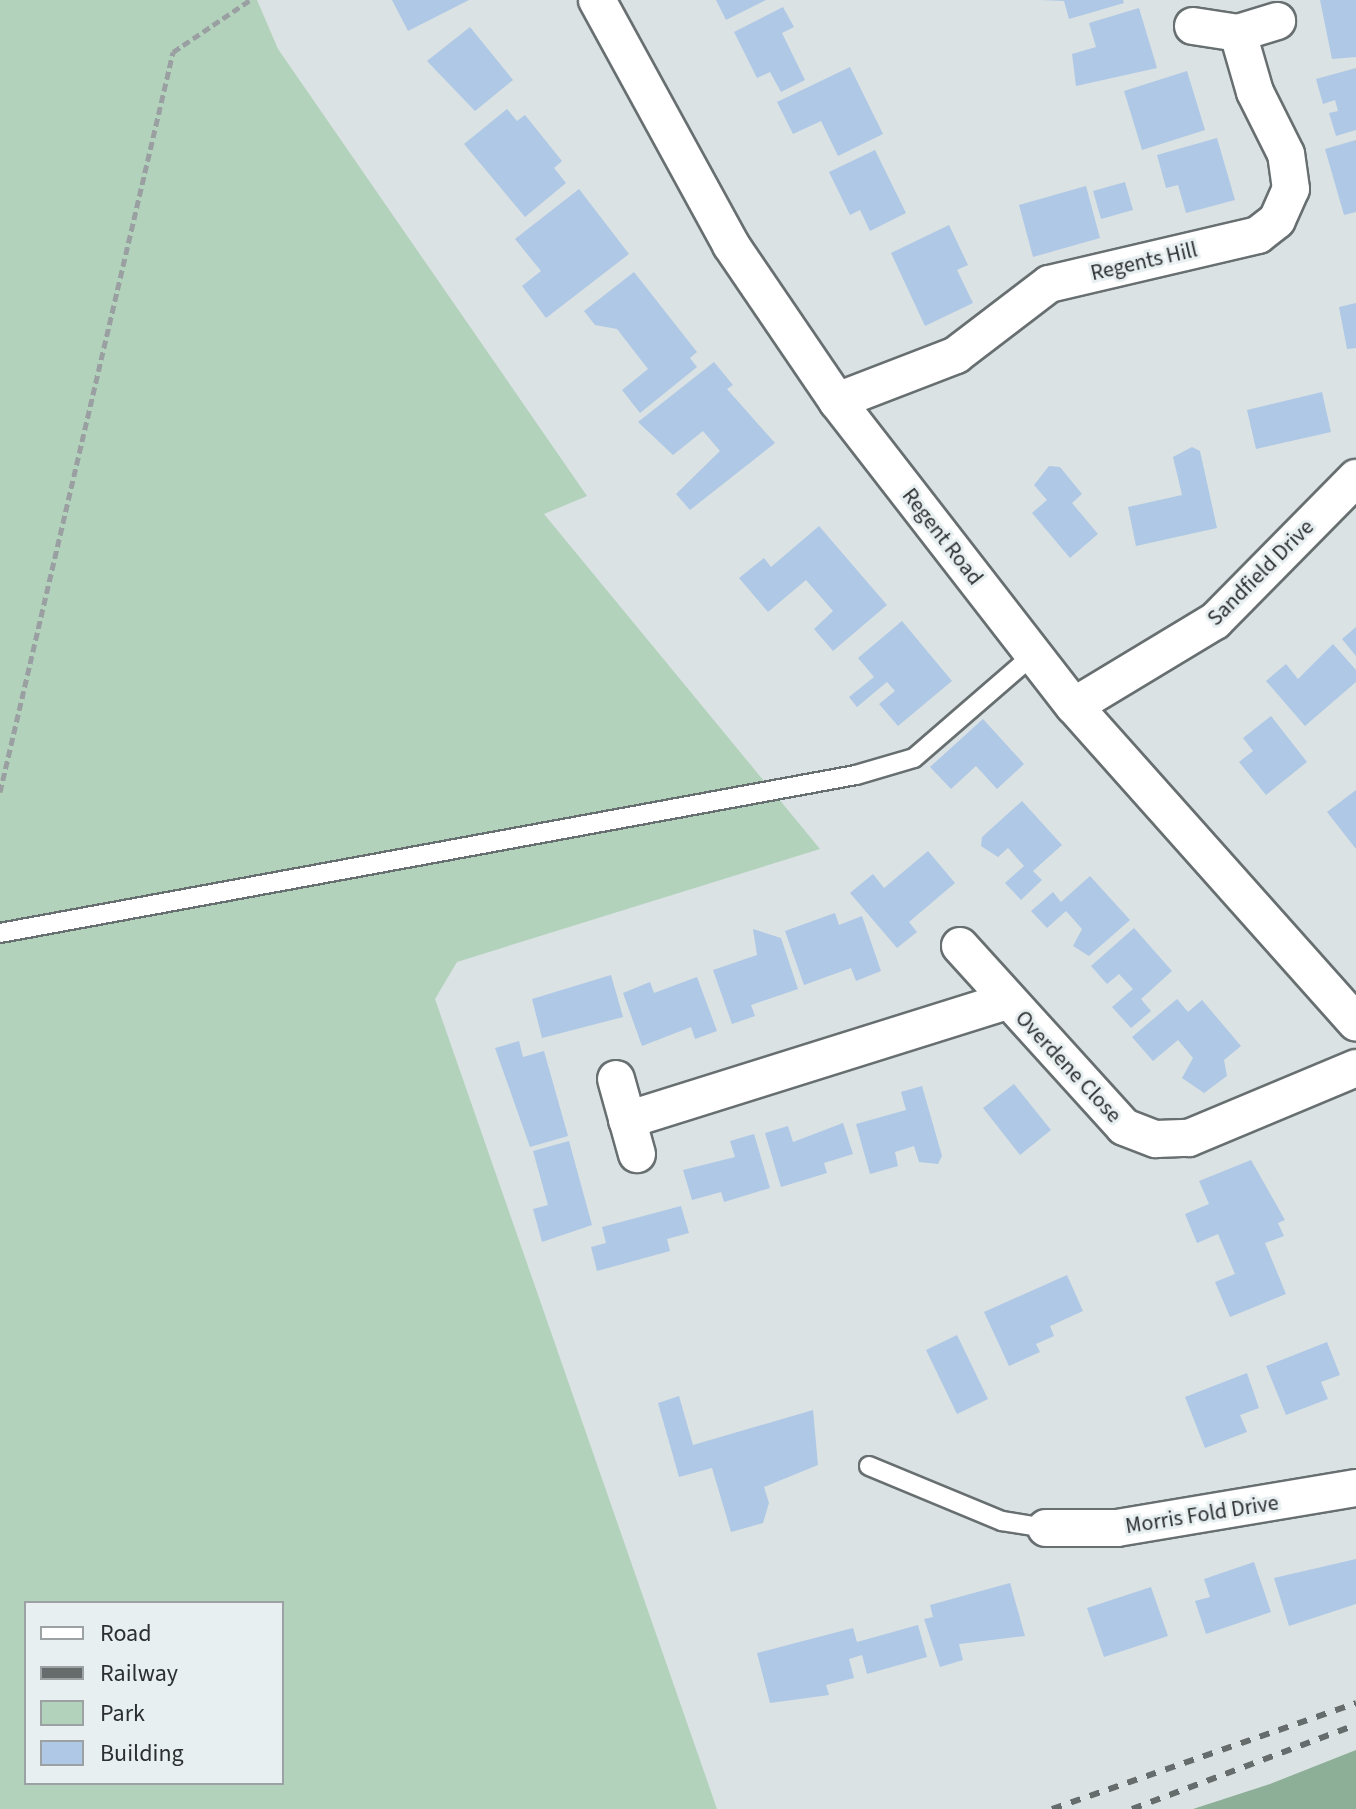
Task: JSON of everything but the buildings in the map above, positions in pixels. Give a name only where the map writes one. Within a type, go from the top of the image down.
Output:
[{"type":"street","name":"Regent Road","points":[[597,0],[731,245],[837,401],[1074,706],[1356,1023]]},
{"type":"street","points":[[1193,26],[1238,33],[1277,21]]},
{"type":"street","name":"Regents Hill","points":[[837,401],[956,355],[1049,284],[1258,235],[1277,220],[1291,189],[1286,154],[1255,92],[1238,33]]},
{"type":"street","name":"Sandfield Drive","points":[[1074,706],[1215,621],[1356,478]]},
{"type":"street","name":"Overdene Close","points":[[960,946],[1006,1001],[1124,1127],[1156,1139],[1189,1138],[1356,1068]]},
{"type":"street","name":"Overdene Close","points":[[627,1120],[1006,1001]]},
{"type":"street","points":[[616,1079],[637,1154]]},
{"type":"street","name":"Morris Fold Drive","points":[[1046,1528],[1117,1528],[1356,1488]]},
{"type":"lane","points":[[0,933],[856,775],[914,758],[1033,655]]},
{"type":"lane","points":[[869,1466],[1002,1521],[1046,1528]]},
{"type":"path","points":[[0,792],[173,52],[250,0]]},
{"type":"green space","points":[[0,0],[257,0],[278,49],[587,496],[544,514],[820,849],[457,962],[435,999],[717,1809],[0,1809]]},
{"type":"green space","points":[[1356,1750],[1356,1809],[1193,1809],[1270,1784]]},
{"type":"railway","points":[[1052,1809],[1356,1703]]},
{"type":"railway","points":[[1132,1809],[1356,1725]]}]
